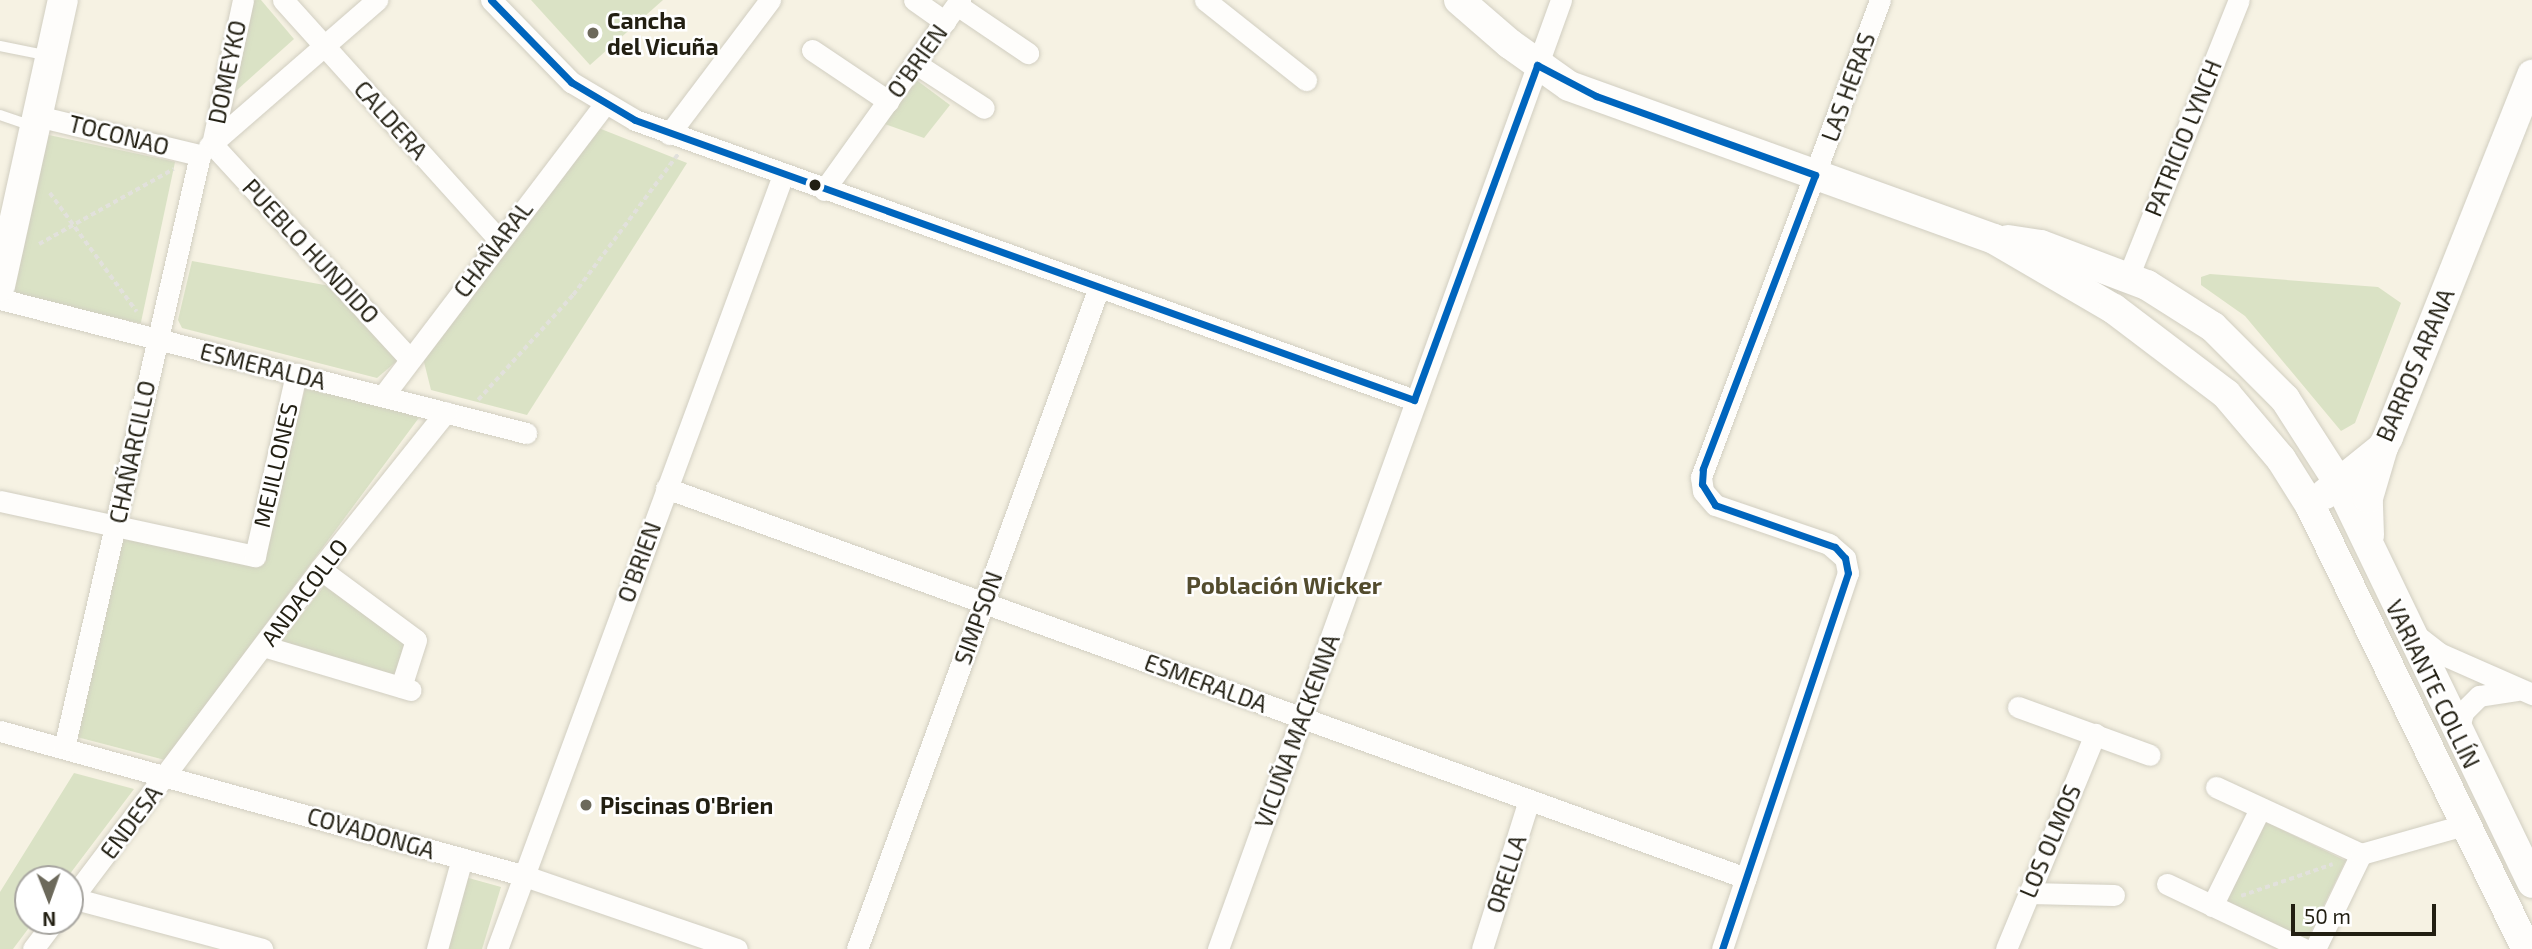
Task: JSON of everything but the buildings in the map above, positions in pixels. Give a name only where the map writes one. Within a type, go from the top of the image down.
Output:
[{"type":"main road","points":[[0,286],[63,0]]},
{"type":"main road","points":[[1459,0],[1537,65],[1595,96],[1994,239],[2114,309],[2195,369],[2253,424],[2310,505]]},
{"type":"main road","name":"BARROS ARANA","points":[[2310,505],[2383,447],[2532,75]]},
{"type":"main road","name":"VARIANTE COLLÍN","points":[[1994,239],[2041,245],[2128,277],[2177,303],[2244,353],[2286,399],[2339,483],[2457,735],[2532,883]]},
{"type":"main road","points":[[2378,567],[2367,513],[2383,447]]},
{"type":"main road","name":"VARIANTE COLLÍN","points":[[2310,505],[2370,623],[2464,825],[2527,949]]},
{"type":"street","name":"DOMEYKO","points":[[206,149],[243,0]]},
{"type":"street","name":"CALDERA","points":[[283,0],[500,241]]},
{"type":"street","points":[[206,149],[377,0]]},
{"type":"street","points":[[491,0],[552,67],[605,104],[678,137],[1414,400]]},
{"type":"street","points":[[678,137],[770,0]]},
{"type":"street","points":[[914,0],[954,9],[1028,53]]},
{"type":"street","points":[[1205,0],[1306,80]]},
{"type":"street","name":"VICUÑA MACKENNA","points":[[1218,949],[1303,718],[1414,400],[1561,0]]},
{"type":"street","name":"LAS HERAS","points":[[1746,878],[1846,581],[1847,565],[1829,544],[1715,505],[1706,496],[1701,477],[1880,0]]},
{"type":"street","name":"PATRICIO LYNCH","points":[[2128,277],[2239,0]]},
{"type":"street","name":"O'BRIEN","points":[[824,190],[954,9]]},
{"type":"street","points":[[811,50],[888,101]]},
{"type":"street","points":[[915,63],[984,108]]},
{"type":"street","name":"CHAÑARAL","points":[[383,396],[605,104]]},
{"type":"street","name":"TOCONAO","points":[[36,121],[206,149]]},
{"type":"street","name":"CHAÑARCILLO","points":[[64,748],[117,526],[157,339],[206,149]]},
{"type":"street","name":"PUEBLO HUNDIDO","points":[[206,149],[410,358]]},
{"type":"street","name":"O'BRIEN","points":[[497,949],[522,875],[783,175]]},
{"type":"street","name":"SIMPSON","points":[[857,949],[1099,288]]},
{"type":"street","name":"ESMERALDA","points":[[0,299],[526,433]]},
{"type":"street","name":"MEJILLONES","points":[[117,526],[255,556],[296,373]]},
{"type":"street","name":"ANDACOLLO","points":[[166,776],[320,569],[454,414]]},
{"type":"street","name":"ESMERALDA","points":[[666,488],[1746,878]]},
{"type":"street","points":[[0,501],[117,526]]},
{"type":"street","points":[[263,646],[406,688],[416,640],[320,569]]},
{"type":"street","points":[[2405,625],[2439,653],[2527,692]]},
{"type":"street","points":[[2457,735],[2463,712],[2479,696],[2499,689],[2527,692]]},
{"type":"street","points":[[2018,707],[2150,755]]},
{"type":"street","name":"COVADONGA","points":[[0,731],[522,875],[737,949]]},
{"type":"street","name":"LOS OLMOS","points":[[2006,949],[2095,734]]},
{"type":"street","name":"ENDESA","points":[[84,883],[166,776]]},
{"type":"street","points":[[2216,787],[2361,854],[2464,825]]},
{"type":"street","name":"ORELLA","points":[[1482,949],[1530,800]]},
{"type":"street","points":[[2212,906],[2260,809]]},
{"type":"street","points":[[2315,949],[2361,854]]},
{"type":"street","points":[[436,949],[462,859]]},
{"type":"street","points":[[1722,949],[1746,878]]},
{"type":"street","points":[[2167,884],[2304,949]]},
{"type":"street","points":[[2029,893],[2114,895]]},
{"type":"street","points":[[84,903],[262,949]]},
{"type":"lane","points":[[0,46],[51,56]]},
{"type":"lane","points":[[0,115],[36,121]]},
{"type":"path","points":[[454,414],[573,295],[678,137]]},
{"type":"path","points":[[38,244],[206,149]]},
{"type":"path","points":[[50,193],[157,339]]},
{"type":"path","points":[[2212,906],[2361,854]]},
{"type":"green space","points":[[241,0],[261,0],[294,39],[218,107]]},
{"type":"green space","name":"Cancha del Vicuña","points":[[531,0],[663,0],[590,65]]},
{"type":"green space","points":[[915,79],[950,105],[924,138],[882,123]]},
{"type":"green space","points":[[596,127],[687,163],[527,415],[431,390],[423,358]]},
{"type":"green space","points":[[44,134],[175,162],[141,323],[10,295]]},
{"type":"green space","points":[[192,261],[330,286],[398,360],[377,378],[182,328],[178,320]]},
{"type":"green space","points":[[2210,274],[2378,287],[2401,303],[2355,423],[2341,431],[2245,316],[2201,285],[2201,277]]},
{"type":"green space","points":[[306,385],[421,415],[165,760],[73,736],[121,534],[262,564]]},
{"type":"green space","points":[[324,586],[406,643],[394,678],[280,643]]},
{"type":"green space","points":[[74,773],[134,789],[77,865],[17,865]]},
{"type":"green space","points":[[2262,820],[2346,861],[2307,941],[2223,900]]},
{"type":"green space","points":[[14,869],[14,935],[24,935],[13,949],[0,949],[0,892]]},
{"type":"green space","points":[[465,877],[501,887],[482,949],[443,949]]},
{"type":"transit line","points":[[491,0],[571,82],[635,120],[1414,400],[1537,65],[1596,96],[1815,175],[1703,469],[1702,484],[1715,505],[1835,547],[1845,558],[1848,573],[1722,949]]},
{"type":"place","name":"Cancha del Vicuña","points":[[593,33]]},
{"type":"place","name":"Piscinas O'Brien","points":[[586,805]]},
{"type":"district","name":"Población Wicker","points":[[1284,585]]}]
